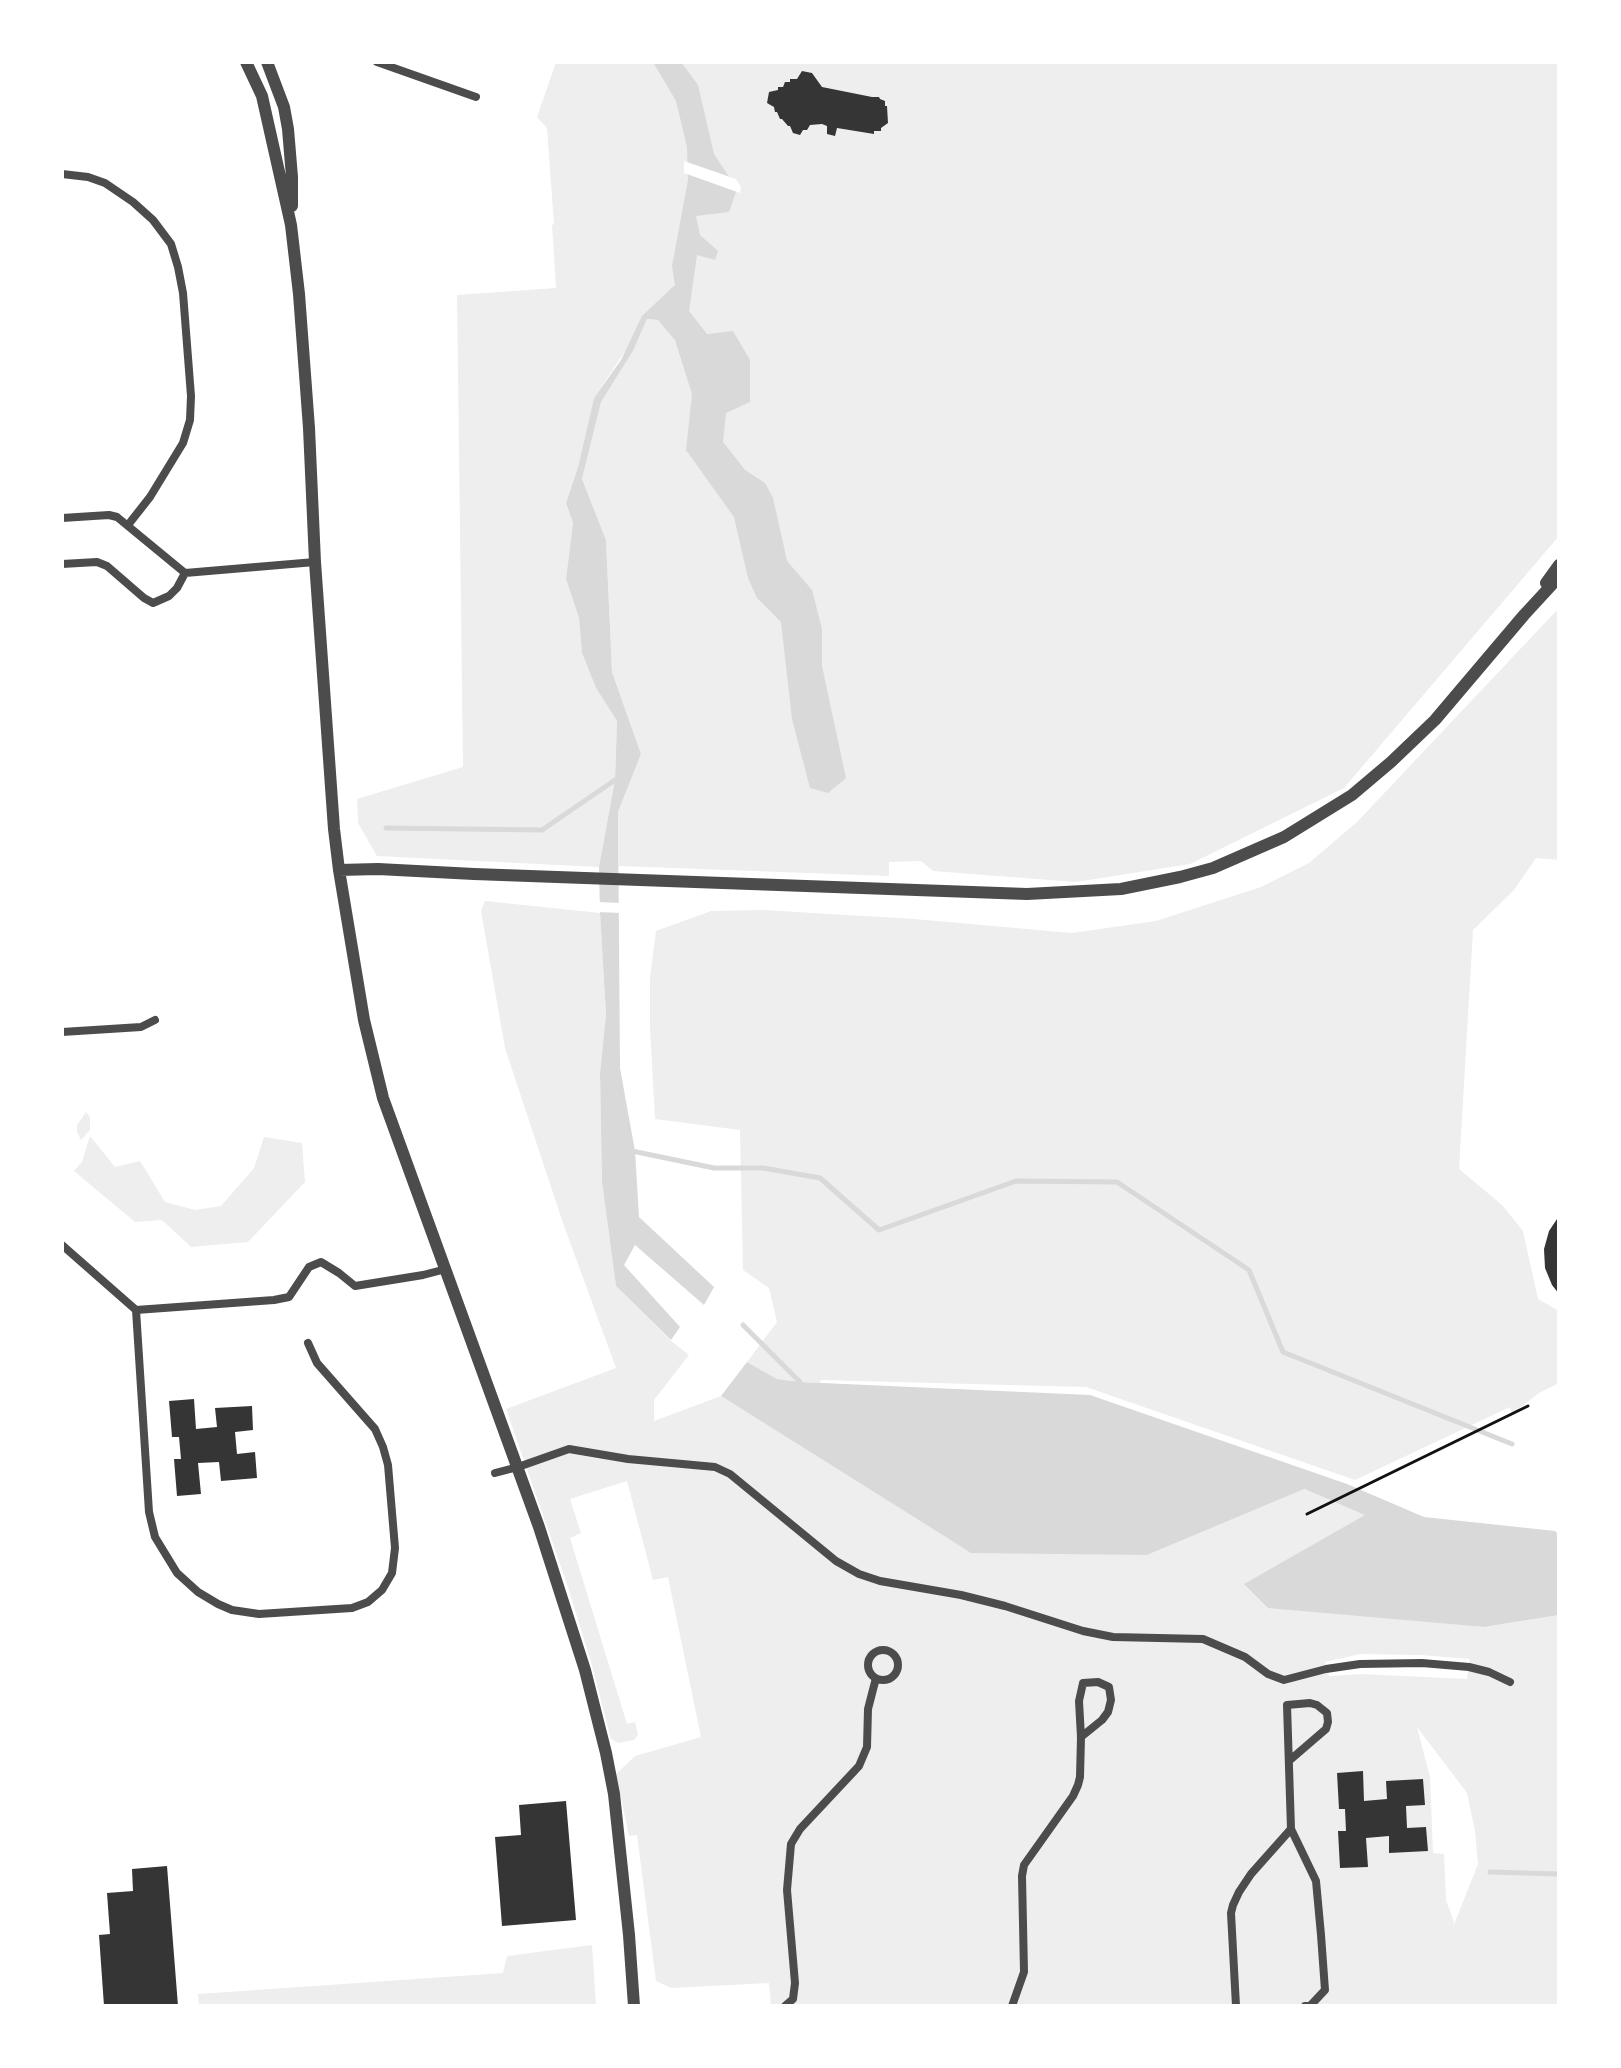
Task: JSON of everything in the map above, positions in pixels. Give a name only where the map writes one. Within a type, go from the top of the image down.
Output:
[{"type":"street","points":[[267,62],[284,107],[288,129],[292,177],[291,225]]},
{"type":"street","points":[[377,62],[476,97]]},
{"type":"street","points":[[248,64],[262,96],[291,225],[308,413],[324,707],[339,870],[357,988],[383,1098],[518,1467],[585,1670],[606,1753],[622,1858],[634,2006]]},
{"type":"street","points":[[62,174],[105,183],[133,202],[153,220],[171,244],[178,267],[191,396],[190,420],[183,443],[150,497],[128,525]]},
{"type":"street","points":[[62,518],[117,517],[185,573],[315,562]]},
{"type":"street","points":[[62,564],[97,562],[107,566],[153,603],[169,596],[185,573]]},
{"type":"street","points":[[1524,615],[1559,565]]},
{"type":"street","points":[[339,870],[1027,894],[1121,889],[1180,877],[1213,868],[1284,837],[1352,795],[1435,720],[1559,577]]},
{"type":"street","points":[[62,1032],[141,1027],[155,1020]]},
{"type":"street","points":[[62,1245],[136,1310],[289,1297],[309,1267],[321,1262],[355,1286],[446,1269]]},
{"type":"street","points":[[136,1310],[149,1512],[155,1537],[177,1573],[198,1592],[218,1604],[246,1613],[352,1608],[368,1602],[382,1590],[392,1573],[395,1548],[388,1465],[383,1447],[375,1429],[317,1363],[308,1343]]},
{"type":"street","points":[[495,1473],[569,1449],[628,1459],[715,1467],[730,1474],[836,1561],[880,1581],[961,1595],[1113,1637],[1203,1639],[1245,1657],[1268,1674],[1284,1680],[1360,1664],[1422,1663],[1469,1667],[1510,1682]]},
{"type":"street","points":[[785,2006],[793,1999],[795,1983],[787,1890],[791,1844],[800,1829],[859,1766],[867,1747],[868,1709],[876,1678]]},
{"type":"street","points":[[1012,2006],[1024,1972],[1024,1865],[1078,1785],[1081,1737],[1079,1701],[1083,1683],[1098,1682],[1109,1687],[1111,1700],[1108,1712],[1081,1737]]},
{"type":"street","points":[[1290,1760],[1326,1729],[1327,1713],[1317,1705],[1287,1705],[1291,1829],[1316,1881],[1325,1990],[1310,2006],[1305,2006]]},
{"type":"street","points":[[1236,2006],[1233,1905],[1251,1874],[1291,1829]]},
{"type":"path","points":[[1307,1514],[1528,1406]]},
{"type":"shaded area","points":[[556,62],[1559,62],[1559,536],[1344,788],[1190,864],[1076,882],[933,871],[921,861],[889,862],[889,876],[619,866],[618,812],[641,754],[612,672],[606,540],[582,479],[601,402],[633,351],[647,319],[658,320],[662,324],[659,300],[594,398],[566,503],[573,523],[566,579],[579,618],[582,653],[596,688],[617,721],[615,780],[599,867],[377,856],[358,823],[357,799],[463,767],[457,295],[556,288],[547,128],[537,117]]},
{"type":"shaded area","points":[[653,62],[681,62],[698,85],[714,154],[737,189],[729,212],[696,216],[700,235],[718,251],[715,260],[697,255],[689,311],[707,334],[733,331],[750,360],[750,402],[726,413],[723,442],[745,470],[765,483],[773,498],[787,561],[812,590],[822,629],[822,666],[846,778],[828,793],[810,788],[792,719],[781,622],[757,598],[748,578],[734,517],[686,450],[692,394],[675,340],[658,320],[647,319],[633,351],[601,402],[582,479],[606,540],[612,672],[641,754],[618,812],[620,1068],[635,1151],[639,1217],[714,1287],[704,1305],[635,1245],[624,1265],[680,1327],[671,1340],[616,1286],[602,1182],[600,1073],[606,1014],[599,867],[615,780],[617,721],[596,688],[582,653],[579,618],[566,579],[573,523],[566,503],[594,398],[621,360],[642,316],[675,285],[672,266],[688,180],[687,147],[676,101]]},
{"type":"shaded area","points":[[1559,608],[1559,860],[1536,858],[1514,890],[1473,930],[1459,1169],[1502,1205],[1523,1231],[1538,1299],[1559,1311],[1559,1383],[1539,1393],[1512,1414],[1510,1407],[1355,1480],[1086,1387],[800,1382],[777,1379],[747,1362],[777,1322],[769,1288],[743,1270],[740,1130],[655,1119],[650,978],[656,931],[711,911],[764,910],[1072,933],[1156,921],[1261,887],[1309,863],[1357,822]]},
{"type":"shaded area","points":[[485,901],[600,913],[606,1014],[600,1073],[602,1182],[616,1286],[689,1355],[654,1400],[654,1421],[721,1396],[966,1550],[1147,1555],[1303,1489],[1366,1515],[1245,1584],[1268,1607],[1484,1627],[1559,1615],[1559,2006],[771,2006],[769,1983],[671,1988],[656,1981],[637,1835],[629,1836],[616,1774],[635,1756],[701,1737],[668,1577],[653,1580],[627,1481],[570,1499],[581,1533],[570,1538],[627,1724],[635,1722],[638,1734],[634,1740],[618,1743],[611,1739],[567,1584],[506,1409],[616,1368],[563,1223],[505,1048],[481,911]],"holes":[[[1360,1654],[1421,1655],[1470,1659],[1467,1679],[1361,1674],[1329,1676],[1325,1662]],[[1417,1727],[1467,1793],[1475,1831],[1478,1864],[1453,1927],[1446,1900],[1444,1854],[1433,1853],[1430,1777]]]},
{"type":"shaded area","points":[[86,1112],[90,1117],[90,1130],[81,1140],[77,1125]]},
{"type":"shaded area","points":[[90,1136],[115,1167],[140,1161],[165,1202],[195,1210],[221,1206],[254,1168],[264,1137],[302,1143],[305,1182],[248,1242],[191,1247],[162,1220],[135,1222],[74,1171],[82,1162]]},
{"type":"shaded area","points":[[747,1362],[777,1379],[800,1382],[1090,1395],[1347,1484],[1424,1517],[1555,1531],[1559,1535],[1559,1615],[1484,1627],[1268,1608],[1244,1584],[1365,1515],[1304,1489],[1147,1555],[971,1553],[721,1396]]},
{"type":"shaded area","points":[[592,1945],[596,2006],[199,2006],[198,1994],[503,1973],[507,1956]]},
{"type":"pier","points":[[684,161],[736,179],[741,187],[740,193],[684,173]]},
{"type":"pier","points":[[596,902],[623,903],[623,913],[596,912]]},
{"type":"building","points":[[802,71],[812,73],[822,87],[879,97],[887,106],[888,123],[874,134],[837,128],[835,136],[827,134],[827,126],[822,124],[810,125],[800,135],[793,133],[774,107],[767,103],[769,92],[783,87],[790,79],[797,79]]},
{"type":"building","points":[[1559,1216],[1559,1294],[1545,1268],[1544,1249],[1549,1231]]},
{"type":"building","points":[[194,1399],[196,1429],[217,1427],[215,1408],[252,1406],[253,1430],[235,1432],[237,1454],[255,1452],[257,1478],[221,1481],[219,1462],[198,1463],[201,1494],[177,1496],[174,1459],[181,1459],[179,1437],[172,1437],[169,1401]]},
{"type":"building","points":[[1363,1771],[1364,1801],[1387,1799],[1386,1781],[1423,1779],[1425,1805],[1406,1806],[1407,1828],[1426,1827],[1428,1851],[1389,1853],[1389,1836],[1366,1838],[1368,1867],[1340,1868],[1338,1831],[1346,1831],[1345,1809],[1339,1809],[1337,1773]]},
{"type":"building","points":[[566,1801],[576,1920],[502,1926],[495,1837],[521,1835],[519,1805]]},
{"type":"building","points":[[167,1866],[178,2006],[104,2006],[99,1935],[110,1934],[107,1893],[133,1891],[132,1869]]},
{"type":"waterway","points":[[386,828],[542,830],[615,780],[621,780]]},
{"type":"waterway","points":[[632,1151],[714,1168],[763,1168],[820,1178],[879,1230],[1016,1181],[1117,1182],[1249,1270],[1283,1352],[1512,1444]]},
{"type":"waterway","points":[[743,1325],[800,1382]]},
{"type":"waterway","points":[[1490,1872],[1559,1874]]}]
